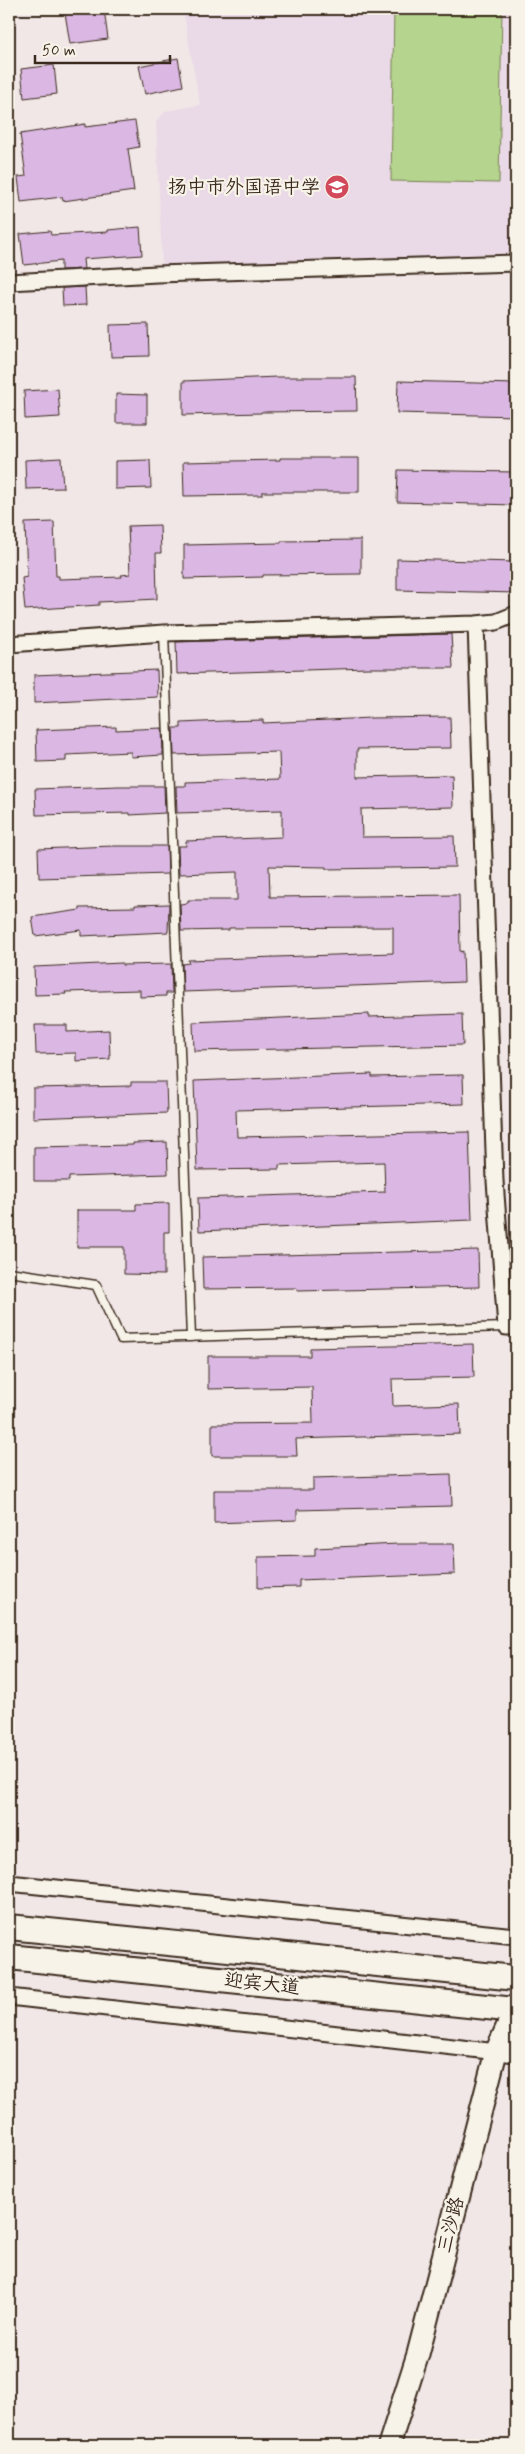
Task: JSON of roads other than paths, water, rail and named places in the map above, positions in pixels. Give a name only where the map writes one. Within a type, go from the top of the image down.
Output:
[{"type":"main road","name":"迎宾大道","points":[[9,1926],[516,1978]]},
{"type":"main road","points":[[176,1976],[180,1945]]},
{"type":"main road","name":"迎宾大道","points":[[9,1957],[176,1976],[516,2009]]},
{"type":"street","points":[[9,282],[167,274],[516,263]]},
{"type":"street","points":[[9,644],[164,633],[476,624],[496,622],[516,614]]},
{"type":"street","points":[[476,624],[495,1181],[511,1327]]},
{"type":"street","points":[[9,1884],[516,1936]]},
{"type":"street","points":[[9,1998],[506,2053]]},
{"type":"street","name":"三沙路","points":[[389,2445],[418,2354],[506,2053],[516,2009]]},
{"type":"lane","points":[[164,633],[190,1337]]},
{"type":"lane","points":[[9,1272],[96,1285],[121,1339],[511,1327]]},
{"type":"place","name":"扬中市外国语中学","points":[[337,187]]}]
